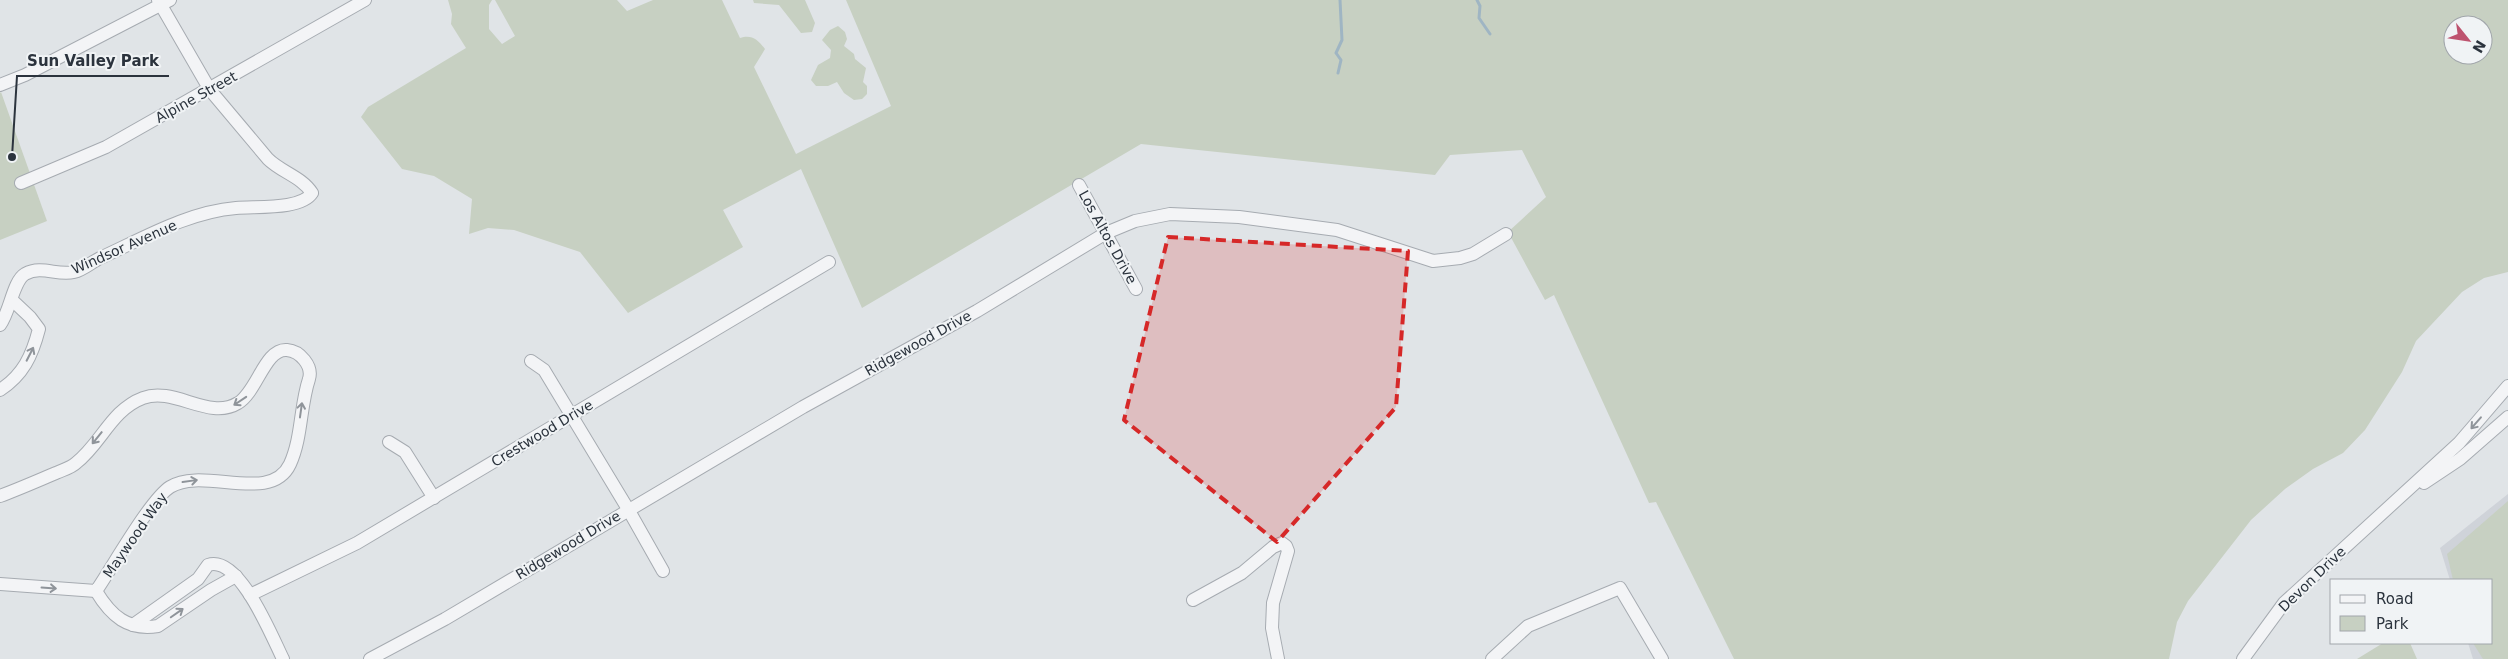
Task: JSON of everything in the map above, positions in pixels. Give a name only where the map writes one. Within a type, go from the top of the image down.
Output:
[{"type":"street","name":"Alpine Street","points":[[21,182],[106,147],[210,90],[365,0]]},
{"type":"street","points":[[0,84],[25,75],[163,2],[210,90]]},
{"type":"street","name":"Windsor Avenue","points":[[12,300],[18,282],[24,275],[40,269],[68,273],[76,272],[92,261],[186,218],[215,211],[292,204],[308,200],[312,193],[298,180],[273,163],[210,90]]},
{"type":"street","name":"Los Altos Drive","points":[[1079,185],[1136,289]]},
{"type":"street","name":"Ridgewood Drive","points":[[370,659],[445,619],[628,509],[803,407],[977,311],[1106,233],[1135,221],[1170,214],[1240,217],[1337,230],[1433,261],[1460,258],[1473,254],[1506,234]]},
{"type":"street","name":"Crestwood Drive","points":[[250,595],[357,543],[829,262]]},
{"type":"street","points":[[0,325],[12,300],[30,317],[38,330],[34,350],[16,379],[0,390]]},
{"type":"street","name":"Maywood Way","points":[[0,496],[76,464],[114,417],[144,397],[176,398],[199,405],[229,408],[250,394],[265,366],[275,353],[285,350],[297,353],[306,361],[310,374],[303,398],[297,438],[290,465],[277,478],[259,484],[195,479],[171,486],[155,502],[96,591]]},
{"type":"street","points":[[530,361],[544,370],[663,571]]},
{"type":"street","name":"Devon Drive","points":[[2243,659],[2284,603],[2458,444],[2508,386]]},
{"type":"street","name":"Devon Drive","points":[[2388,506],[2460,459],[2508,417]]},
{"type":"street","points":[[389,442],[405,452],[434,498]]},
{"type":"street","points":[[1193,600],[1242,572],[1273,547],[1282,543],[1288,551],[1273,603],[1272,628],[1278,659]]},
{"type":"street","points":[[133,625],[198,579],[208,565],[218,564],[243,582],[283,659]]},
{"type":"street","name":"Maywood Way","points":[[0,584],[96,591],[116,618],[133,625],[149,627],[158,626],[210,590],[236,576]]},
{"type":"street","points":[[1492,659],[1528,626],[1620,588],[1662,659]]},
{"type":"highlighted area","points":[[1168,237],[1408,251],[1396,407],[1277,542],[1124,420]]},
{"type":"shaded area","points":[[2508,494],[2508,659],[2473,659],[2468,644],[2493,644],[2493,579],[2450,579],[2440,548]]},
{"type":"green space","points":[[448,0],[492,0],[489,5],[489,29],[502,44],[515,36],[495,0],[617,0],[627,11],[653,0],[722,0],[740,38],[751,37],[765,49],[754,67],[796,154],[891,106],[846,0],[2508,0],[2508,272],[2484,278],[2462,292],[2416,341],[2402,372],[2365,430],[2343,453],[2313,469],[2285,489],[2251,520],[2188,601],[2177,622],[2169,659],[1734,659],[1656,502],[1649,503],[1554,295],[1545,300],[1508,232],[1546,197],[1522,150],[1450,155],[1435,175],[1141,144],[862,308],[801,169],[723,210],[743,247],[628,313],[580,252],[514,230],[488,228],[469,234],[472,199],[434,176],[402,169],[361,117],[368,107],[466,48],[451,24],[452,14]]},
{"type":"green space","points":[[753,0],[805,0],[815,23],[812,32],[801,33],[779,5],[754,3]]},
{"type":"green space","points":[[838,26],[845,32],[847,39],[844,46],[866,68],[863,82],[867,86],[867,94],[862,99],[854,100],[844,93],[837,82],[828,86],[816,86],[811,80],[818,65],[830,58],[831,50],[822,40],[830,30]]},
{"type":"green space","points":[[0,93],[47,221],[0,240]]},
{"type":"green space","points":[[2508,501],[2508,659],[2483,659],[2474,644],[2493,644],[2493,579],[2453,579],[2447,554]]},
{"type":"green space","points":[[2381,644],[2410,644],[2417,659],[2357,659]]},
{"type":"waterway","points":[[1338,73],[1341,60],[1336,53],[1342,40],[1340,0]]},
{"type":"waterway","points":[[1477,0],[1480,6],[1479,18],[1490,34]]},
{"type":"place","name":"Sun Valley Park","points":[[12,157]]}]
